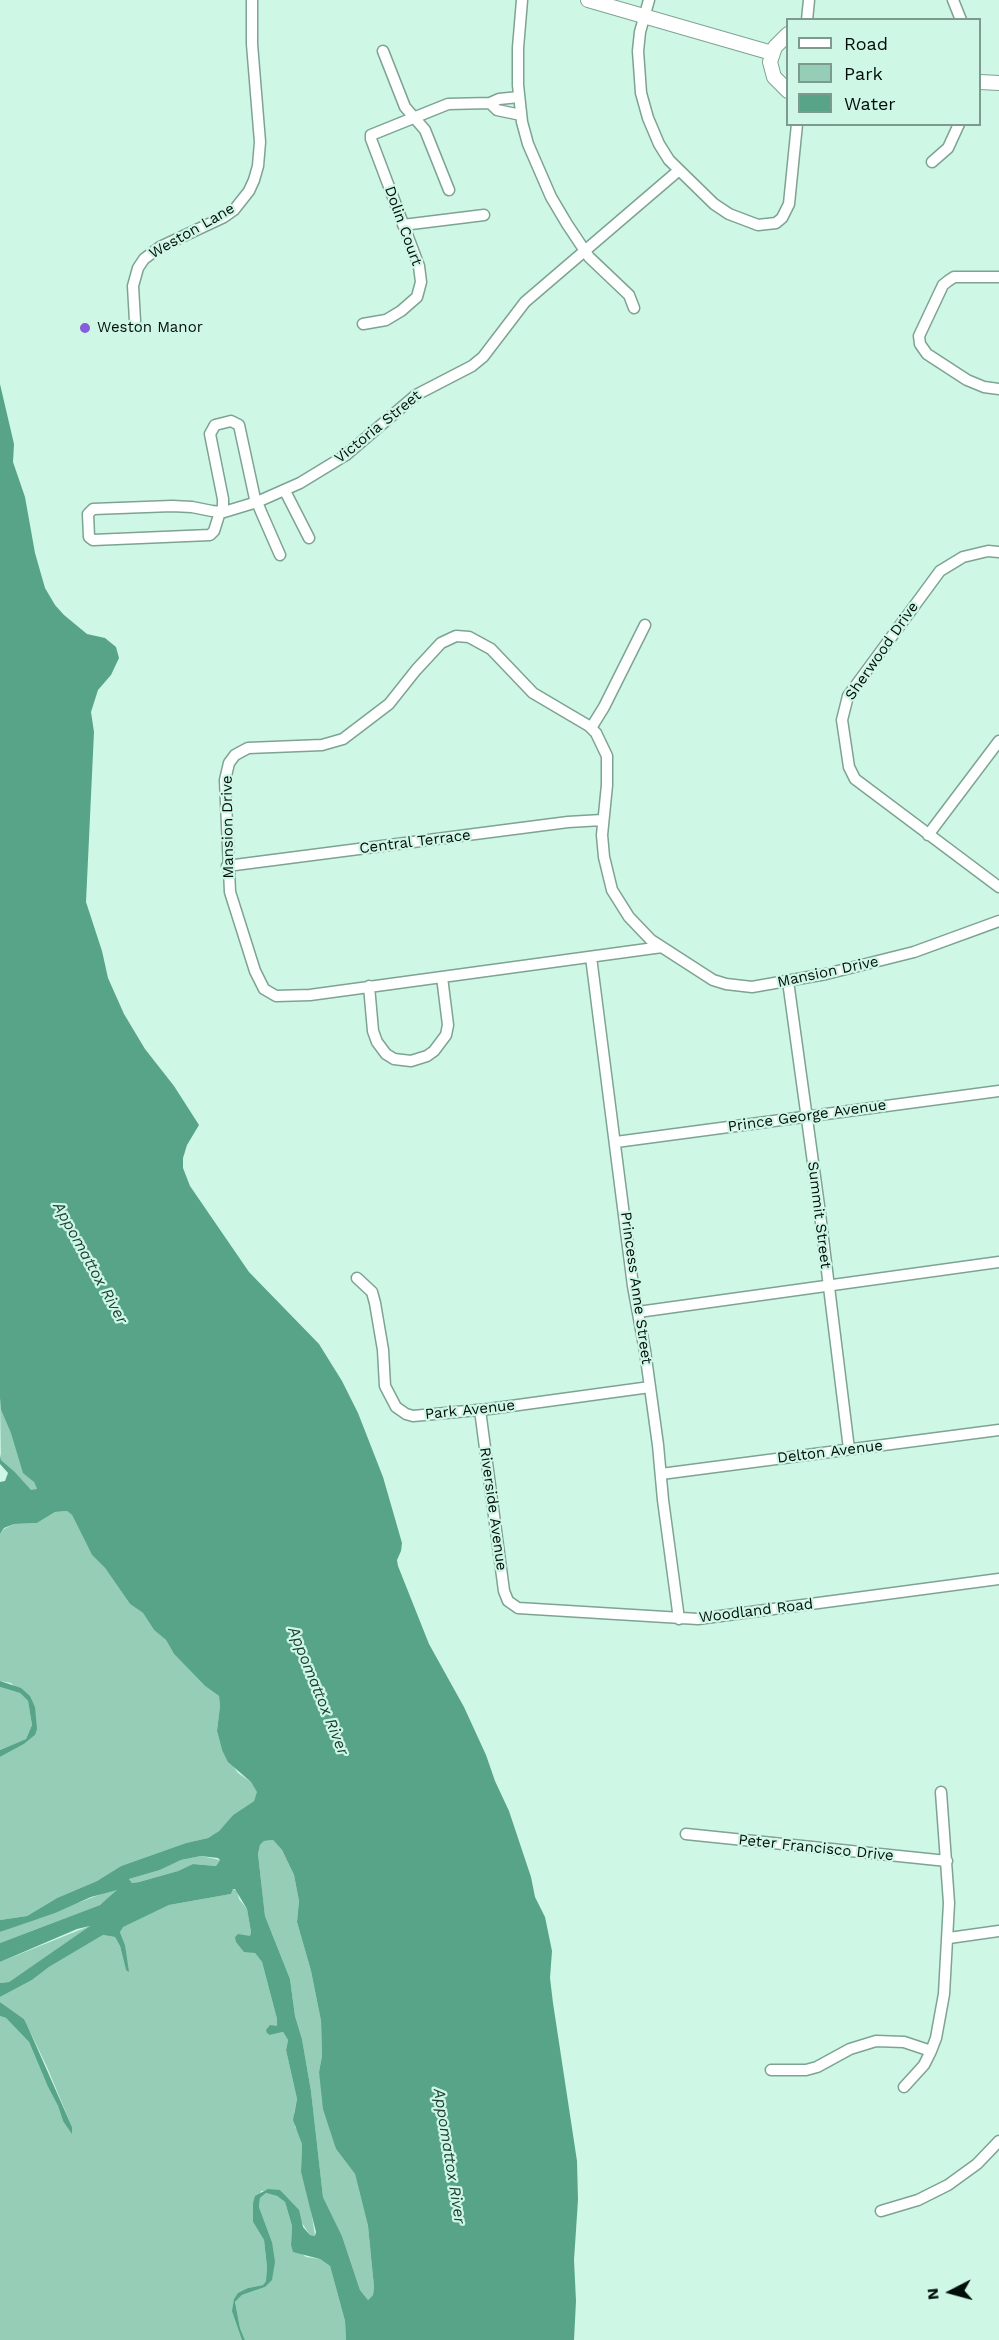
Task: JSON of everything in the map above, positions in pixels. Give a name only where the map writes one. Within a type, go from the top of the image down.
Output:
[{"type":"street","name":"Weston Lane","points":[[135,321],[135,277],[144,259],[159,247],[224,217],[234,210],[246,196],[254,180],[260,142],[252,44],[252,0]]},
{"type":"street","points":[[522,0],[518,48],[519,97],[528,144],[547,188],[584,250],[629,295],[634,308]]},
{"type":"street","points":[[588,0],[772,53]]},
{"type":"street","points":[[650,0],[644,16],[638,51],[641,93],[653,131],[669,159],[678,171],[714,204],[729,214],[758,225],[776,223],[782,218],[789,204],[797,126]]},
{"type":"street","points":[[807,18],[809,0]]},
{"type":"street","points":[[953,0],[961,18]]},
{"type":"street","points":[[786,36],[779,41],[770,62],[774,77],[786,90]]},
{"type":"street","points":[[382,51],[405,106],[425,130],[449,190]]},
{"type":"street","points":[[981,82],[999,83]]},
{"type":"street","points":[[413,117],[448,104],[490,104],[499,99],[519,97]]},
{"type":"street","points":[[490,104],[497,110],[521,115]]},
{"type":"street","name":"Dolin Court","points":[[363,324],[386,320],[401,311],[413,302],[420,289],[421,274],[370,139],[374,132],[413,117]]},
{"type":"street","points":[[932,162],[948,148],[958,126]]},
{"type":"street","name":"Victoria Street","points":[[220,512],[257,502],[285,491],[334,463],[425,389],[472,366],[483,357],[525,302],[678,171]]},
{"type":"street","points":[[403,225],[484,215]]},
{"type":"street","points":[[999,277],[954,277],[948,280],[943,285],[919,336],[920,344],[927,354],[967,380],[984,387],[999,388]]},
{"type":"street","points":[[220,512],[192,507],[93,509],[88,513],[89,537],[93,540],[210,535],[214,531],[220,512],[223,499],[210,434],[218,423],[231,421],[239,425],[257,502],[280,555]]},
{"type":"street","points":[[285,491],[309,538]]},
{"type":"street","name":"Sherwood Drive","points":[[999,552],[988,551],[963,557],[940,572],[848,696],[843,710],[843,738],[849,767],[855,779],[999,887]]},
{"type":"street","points":[[591,728],[645,625]]},
{"type":"street","name":"Mansion Drive","points":[[662,948],[281,997],[269,994],[264,989],[247,949],[230,892],[227,866],[226,768],[235,755],[248,748],[322,745],[344,739],[389,704],[425,659],[447,639],[460,636],[469,637],[502,659],[533,693],[591,728],[602,743],[607,756],[607,785],[602,820],[604,856],[612,890],[629,917],[642,932],[662,948],[713,980],[752,987],[844,970],[896,957],[999,921]]},
{"type":"street","points":[[928,835],[999,741]]},
{"type":"street","name":"Central Terrace","points":[[227,866],[568,822],[602,820]]},
{"type":"street","name":"Princess Anne Street","points":[[591,957],[650,1387],[679,1619]]},
{"type":"street","points":[[369,986],[373,1030],[381,1050],[394,1059],[411,1061],[434,1051],[446,1035],[448,1025],[442,976]]},
{"type":"street","name":"Summit Street","points":[[788,981],[849,1449]]},
{"type":"street","name":"Prince George Avenue","points":[[616,1142],[999,1091]]},
{"type":"street","points":[[638,1312],[999,1262]]},
{"type":"street","name":"Park Avenue","points":[[357,1278],[372,1292],[375,1303],[383,1350],[385,1386],[396,1407],[406,1414],[413,1416],[480,1410],[650,1387]]},
{"type":"street","name":"Riverside Avenue","points":[[480,1410],[504,1591],[506,1599],[512,1606]]},
{"type":"street","name":"Delton Avenue","points":[[661,1474],[999,1430]]},
{"type":"street","name":"Woodland Road","points":[[512,1606],[698,1619],[999,1579]]},
{"type":"street","points":[[904,2087],[924,2065],[931,2051],[941,2013],[949,1938],[947,1861],[941,1792]]},
{"type":"street","name":"Peter Francisco Drive","points":[[686,1834],[947,1861]]},
{"type":"street","points":[[949,1938],[999,1932]]},
{"type":"street","points":[[771,2070],[800,2070],[817,2067],[850,2049],[876,2041],[904,2042],[931,2051]]},
{"type":"street","points":[[881,2211],[918,2200],[948,2185],[977,2164],[999,2141]]},
{"type":"green space","points":[[0,1398],[1,1410],[37,1489],[35,1491],[31,1491],[1,1460]]},
{"type":"green space","points":[[67,1511],[72,1515],[92,1555],[105,1568],[130,1604],[143,1613],[154,1630],[166,1640],[174,1654],[205,1686],[219,1696],[217,1731],[222,1750],[238,1773],[251,1782],[258,1792],[254,1801],[233,1815],[219,1831],[208,1838],[186,1843],[121,1866],[97,1881],[57,1898],[27,1916],[0,1920],[0,1757],[35,1735],[35,1707],[11,1683],[0,1681],[0,1534],[14,1524],[37,1523],[55,1512]]},
{"type":"green space","points":[[0,1687],[20,1693],[28,1701],[32,1725],[26,1739],[0,1750]]},
{"type":"green space","points":[[273,1840],[282,1850],[294,1875],[299,1901],[297,1922],[311,1971],[321,2021],[322,2056],[319,2072],[336,2149],[355,2174],[368,2226],[374,2287],[373,2295],[368,2300],[360,2290],[342,2236],[323,2197],[311,2091],[302,2039],[295,2016],[290,1979],[265,1916],[258,1854],[260,1845],[264,1841]]},
{"type":"green space","points":[[201,1856],[220,1860],[216,1866],[193,1864],[178,1871],[139,1882],[132,1883],[129,1879],[160,1870],[181,1860]]},
{"type":"green space","points":[[233,1889],[237,1891],[239,1899],[247,1909],[250,1936],[255,1953],[262,1962],[277,2019],[277,2026],[270,2035],[283,2032],[288,2040],[286,2050],[297,2099],[294,2113],[295,2127],[300,2134],[302,2144],[301,2172],[310,2203],[315,2236],[310,2235],[280,2190],[261,2191],[253,2222],[264,2240],[266,2281],[263,2285],[248,2288],[234,2299],[242,2340],[0,2340],[0,2016],[6,2018],[29,2042],[63,2121],[72,2127],[24,2019],[0,2002],[0,1997],[32,1980],[49,1967],[103,1935],[115,1937],[120,1946],[126,1970],[125,1945],[120,1932],[122,1927],[169,1905],[231,1894]]},
{"type":"green space","points":[[117,1890],[115,1894],[100,1905],[0,1943],[0,1932]]},
{"type":"green space","points":[[92,1925],[9,1982],[0,1983],[0,1962]]},
{"type":"green space","points":[[266,2193],[277,2196],[285,2202],[292,2226],[291,2245],[306,2257],[320,2259],[330,2266],[345,2321],[346,2340],[245,2340],[235,2302],[242,2295],[265,2287],[272,2242],[259,2207],[260,2198]]},
{"type":"water","name":"Appomattox River","points":[[0,384],[14,444],[13,462],[25,497],[35,553],[45,588],[64,615],[87,634],[105,638],[116,647],[119,658],[111,675],[98,690],[91,712],[94,732],[86,902],[108,978],[124,1014],[145,1049],[174,1086],[199,1125],[187,1145],[183,1158],[183,1168],[190,1186],[249,1272],[319,1344],[342,1381],[358,1413],[383,1477],[402,1543],[397,1560],[398,1566],[429,1644],[464,1707],[486,1755],[509,1811],[531,1877],[535,1897],[545,1917],[552,1951],[550,1978],[553,2003],[577,2161],[574,2340],[346,2340],[345,2321],[330,2266],[320,2259],[293,2252],[292,2226],[285,2202],[277,2196],[266,2193],[260,2198],[259,2207],[272,2242],[275,2262],[272,2280],[265,2287],[242,2295],[235,2302],[245,2340],[242,2340],[232,2311],[234,2299],[238,2293],[263,2285],[266,2281],[264,2240],[253,2222],[255,2196],[268,2189],[280,2190],[299,2210],[303,2227],[310,2235],[315,2236],[316,2232],[301,2172],[302,2144],[293,2120],[297,2099],[286,2050],[288,2040],[283,2032],[270,2035],[267,2033],[266,2030],[270,2025],[277,2026],[277,2019],[262,1962],[255,1953],[244,1952],[236,1942],[235,1937],[238,1934],[250,1936],[251,1932],[247,1909],[235,1889],[231,1894],[169,1905],[123,1927],[120,1932],[125,1945],[129,1972],[126,1970],[120,1946],[115,1937],[103,1935],[49,1967],[32,1980],[0,1997],[0,1983],[9,1982],[90,1926],[77,1929],[0,1962],[0,1943],[100,1905],[117,1890],[91,1897],[55,1913],[0,1932],[0,1920],[27,1916],[57,1898],[97,1881],[121,1866],[186,1843],[208,1838],[219,1831],[233,1815],[254,1801],[257,1792],[251,1782],[228,1762],[222,1750],[217,1731],[219,1696],[205,1686],[174,1654],[166,1640],[154,1630],[143,1613],[130,1604],[105,1568],[92,1555],[72,1515],[67,1511],[55,1512],[37,1523],[14,1524],[4,1528],[0,1534],[0,1482],[5,1481],[8,1473],[0,1464],[0,1454],[1,1460],[31,1490],[37,1489],[34,1482],[23,1473],[11,1433],[1,1410]],"holes":[[[273,1840],[282,1850],[294,1875],[299,1901],[297,1922],[311,1971],[321,2021],[322,2056],[319,2072],[323,2109],[336,2149],[355,2174],[368,2226],[374,2287],[373,2295],[368,2300],[360,2290],[342,2236],[323,2197],[311,2091],[302,2039],[295,2016],[290,1979],[265,1916],[258,1854],[260,1845],[264,1841]],[[201,1856],[220,1860],[216,1866],[193,1864],[178,1871],[139,1882],[132,1883],[129,1879],[160,1870],[181,1860]]]},
{"type":"water","points":[[0,1681],[21,1688],[30,1696],[35,1707],[37,1729],[35,1735],[24,1744],[0,1757],[0,1750],[26,1739],[32,1725],[28,1701],[20,1693],[0,1687]]},
{"type":"water","points":[[0,2002],[24,2019],[72,2127],[72,2134],[63,2121],[29,2042],[6,2018],[0,2016]]},
{"type":"place","name":"Weston Manor","points":[[85,328]]}]
